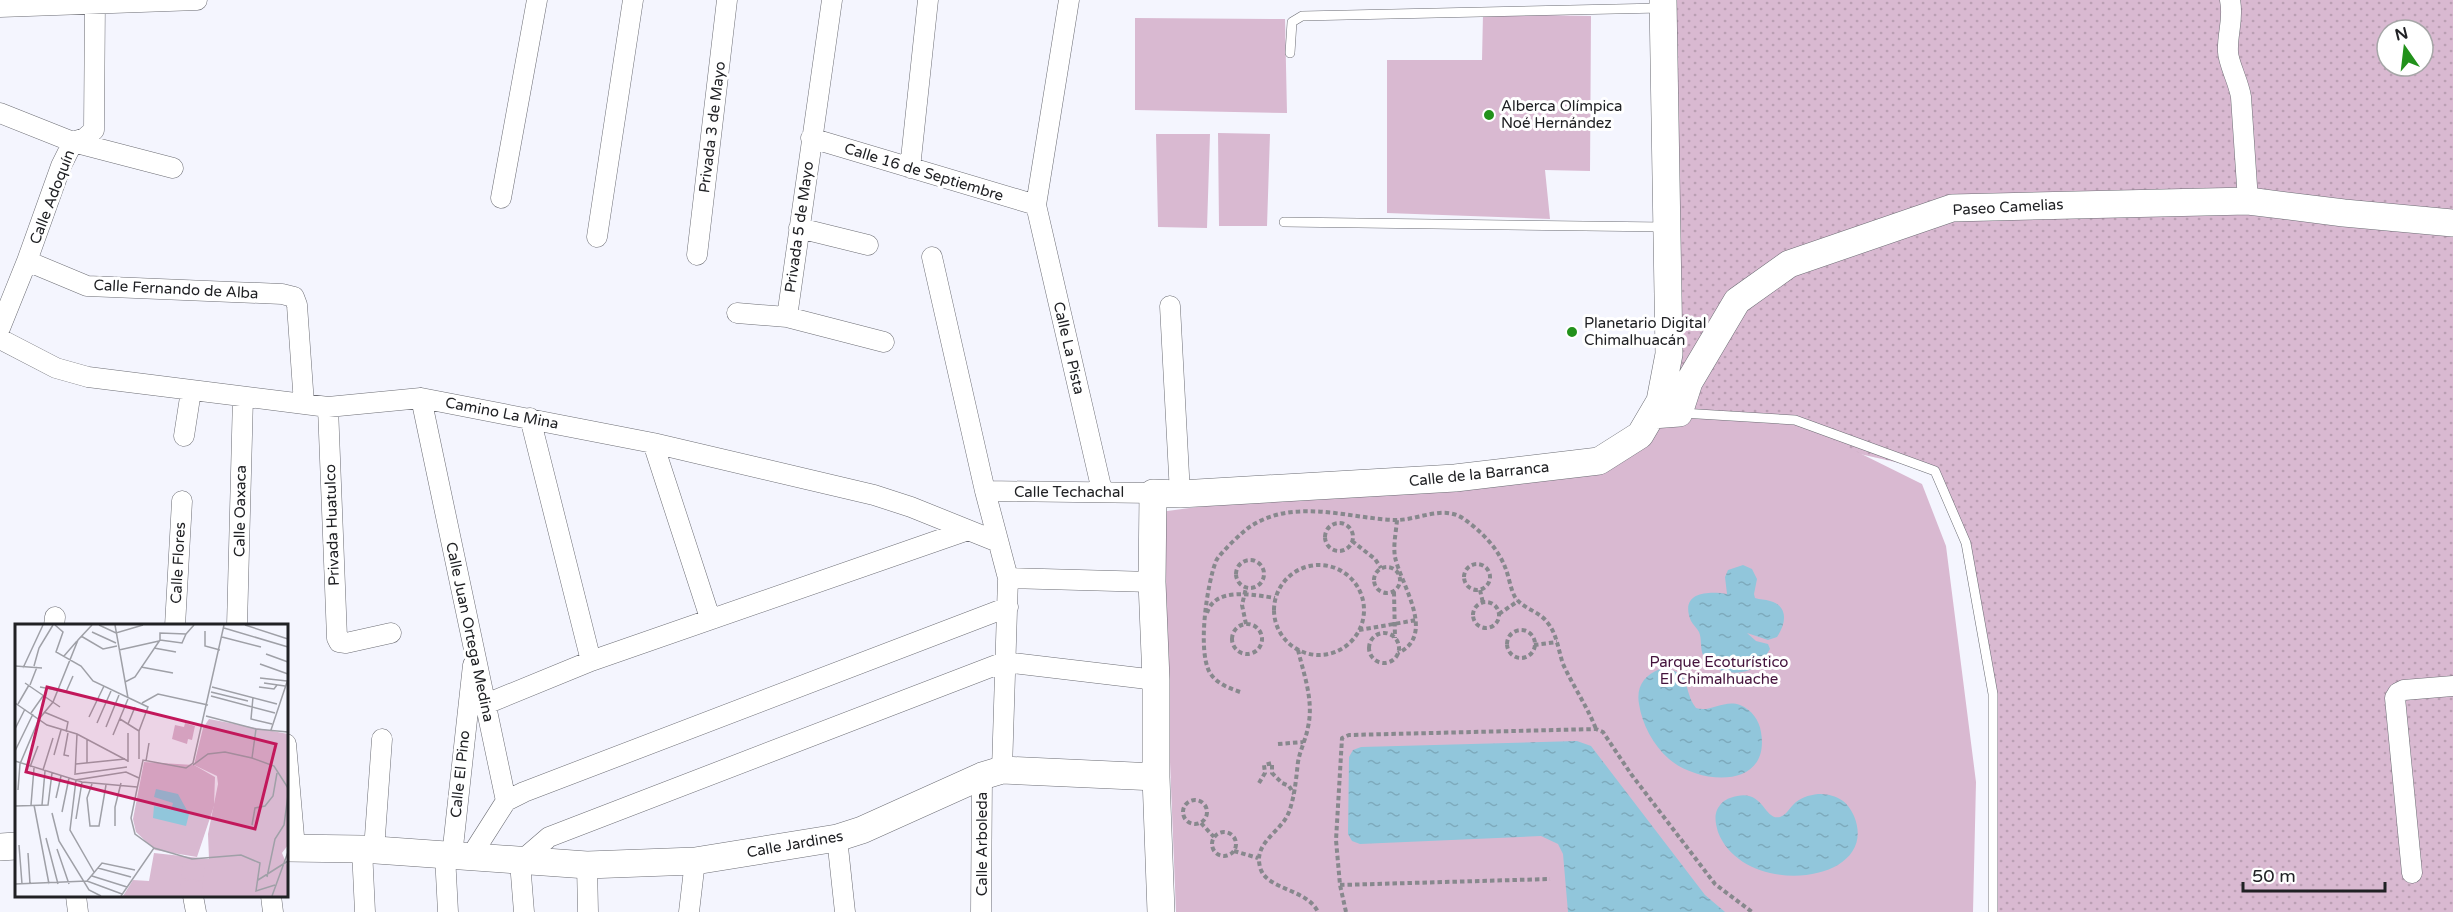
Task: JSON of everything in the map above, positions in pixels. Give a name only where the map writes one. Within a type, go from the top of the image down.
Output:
[{"type":"main road","name":"Calle de la Barranca","points":[[1153,493],[1180,494],[1455,478],[1599,461],[1640,435],[1660,401],[1669,354],[1669,227],[1664,4]]},
{"type":"main road","name":"Paseo Camelias","points":[[1679,413],[1689,382],[1737,301],[1789,264],[1952,208],[2248,201],[2453,223]]},
{"type":"main road","points":[[1652,415],[1679,413]]},
{"type":"main road","points":[[1153,493],[1152,582],[1161,912]]},
{"type":"main road","name":"Calle Jardines","points":[[291,848],[368,850],[586,865],[695,861],[837,838],[862,830],[992,773],[1156,777]]},
{"type":"main road","points":[[0,847],[15,846]]},
{"type":"street","points":[[501,198],[537,0]]},
{"type":"street","points":[[597,237],[633,0]]},
{"type":"street","name":"Privada 3 de Mayo","points":[[697,255],[727,0]]},
{"type":"street","name":"Privada 5 de Mayo","points":[[787,317],[832,0]]},
{"type":"street","points":[[910,168],[928,0]]},
{"type":"street","points":[[1036,205],[1069,0]]},
{"type":"street","points":[[2230,0],[2234,16],[2228,55],[2238,81],[2241,97],[2248,201]]},
{"type":"street","points":[[0,7],[95,1],[194,1]]},
{"type":"street","name":"Calle Adoquín","points":[[0,328],[61,166],[73,142],[85,138],[94,130],[95,1]]},
{"type":"street","points":[[0,113],[73,142],[173,168]]},
{"type":"street","name":"Calle 16 de Septiembre","points":[[811,138],[1036,205]]},
{"type":"street","name":"Calle La Pista","points":[[1036,205],[1102,491]]},
{"type":"street","points":[[799,228],[868,245]]},
{"type":"street","name":"Calle Arboleda","points":[[932,257],[985,491],[1008,578],[1004,662],[981,912]]},
{"type":"street","name":"Calle Fernando de Alba","points":[[27,261],[87,286],[282,294],[294,297],[297,305],[304,404]]},
{"type":"street","points":[[1170,306],[1180,494]]},
{"type":"street","points":[[737,313],[787,317],[884,342]]},
{"type":"street","name":"Camino La Mina","points":[[0,339],[56,368],[88,377],[328,407],[421,398],[653,443],[874,495],[911,507],[998,542]]},
{"type":"street","points":[[184,436],[191,391]]},
{"type":"street","name":"Calle Oaxaca","points":[[237,624],[243,397]]},
{"type":"street","name":"Calle Juan Ortega Medina","points":[[421,398],[506,801]]},
{"type":"street","name":"Privada Huatulco","points":[[328,407],[336,632],[339,642],[352,643],[391,633]]},
{"type":"street","points":[[530,418],[591,661]]},
{"type":"street","points":[[653,443],[710,618]]},
{"type":"street","name":"Calle Techachal","points":[[985,491],[1153,493]]},
{"type":"street","name":"Calle Flores","points":[[175,624],[182,501]]},
{"type":"street","points":[[486,704],[591,661],[710,618],[968,530]]},
{"type":"street","points":[[1008,578],[1152,582]]},
{"type":"street","points":[[456,856],[506,801],[524,792],[1008,607]]},
{"type":"street","name":"Calle El Pino","points":[[448,912],[456,856],[468,695],[474,656]]},
{"type":"street","points":[[524,912],[520,862],[549,837],[1004,662],[1156,680]]},
{"type":"street","points":[[2412,873],[2395,698],[2404,690],[2453,686]]},
{"type":"street","points":[[364,912],[368,850],[382,739]]},
{"type":"street","points":[[288,786],[291,848]]},
{"type":"street","points":[[837,838],[845,912]]},
{"type":"street","points":[[689,912],[695,861]]},
{"type":"street","points":[[586,865],[588,912]]},
{"type":"street","points":[[76,897],[78,912]]},
{"type":"street","points":[[194,897],[196,912]]},
{"type":"street","points":[[271,897],[273,912]]},
{"type":"lane","points":[[1290,53],[1292,22],[1302,16],[1664,4]]},
{"type":"lane","points":[[1284,222],[1669,227]]},
{"type":"lane","points":[[1679,413],[1795,420],[1935,471],[1966,543],[1993,694],[1993,912]]},
{"type":"path","points":[[1240,692],[1218,682],[1209,671],[1204,645],[1206,599],[1217,559],[1251,526],[1280,514],[1323,510],[1408,521],[1436,512],[1461,517],[1479,531],[1496,550],[1505,566],[1514,596],[1546,620],[1556,636],[1564,665],[1596,729]]},
{"type":"path","points":[[1342,524],[1344,514]]},
{"type":"path","points":[[1395,638],[1389,634],[1380,633],[1372,639],[1370,649],[1374,658],[1382,662],[1392,660],[1411,643],[1417,620],[1395,555],[1397,520]]},
{"type":"path","points":[[1335,524],[1342,524],[1351,530],[1350,547],[1341,551],[1332,550],[1324,538],[1327,529],[1335,524]]},
{"type":"path","points":[[1352,541],[1375,559],[1381,568]]},
{"type":"path","points":[[1251,560],[1262,567],[1264,575],[1258,586],[1246,588],[1238,580],[1237,570],[1242,563],[1251,560]]},
{"type":"path","points":[[1324,565],[1339,570],[1352,579],[1360,592],[1364,607],[1359,630],[1344,648],[1330,654],[1316,656],[1298,650],[1289,645],[1280,634],[1274,621],[1275,598],[1284,581],[1295,572],[1308,566],[1324,565]]},
{"type":"path","points":[[1474,565],[1482,566],[1488,572],[1489,581],[1480,590],[1468,587],[1464,580],[1465,572],[1474,565]]},
{"type":"path","points":[[1394,592],[1382,593],[1375,587],[1374,575],[1381,568],[1393,568],[1399,575],[1400,584],[1394,592],[1395,638],[1398,653]]},
{"type":"path","points":[[1246,588],[1242,605],[1246,624]]},
{"type":"path","points":[[1480,590],[1483,603]]},
{"type":"path","points":[[1205,625],[1208,609],[1221,597],[1244,595],[1275,598]]},
{"type":"path","points":[[1499,614],[1518,601]]},
{"type":"path","points":[[1483,603],[1495,605],[1499,614],[1493,626],[1481,626],[1474,616],[1476,608],[1483,603]]},
{"type":"path","points":[[1359,630],[1417,620]]},
{"type":"path","points":[[1246,624],[1257,627],[1263,640],[1259,649],[1245,654],[1236,650],[1232,640],[1235,630],[1246,624]]},
{"type":"path","points":[[1522,630],[1531,634],[1534,645],[1528,655],[1520,658],[1512,654],[1507,643],[1513,632],[1522,630]]},
{"type":"path","points":[[1534,645],[1557,642]]},
{"type":"path","points":[[1298,650],[1310,701],[1309,726],[1303,742],[1294,795],[1288,814],[1263,844],[1258,858],[1262,872],[1268,880],[1297,893],[1315,905],[1318,912]]},
{"type":"path","points":[[1346,912],[1340,885],[1336,840],[1342,738],[1349,735],[1596,729],[1603,732],[1631,774],[1715,884],[1752,912]]},
{"type":"path","points":[[1278,744],[1303,742]]},
{"type":"path","points":[[1259,783],[1265,773],[1264,765],[1272,763],[1272,772],[1282,783],[1289,786],[1294,795]]},
{"type":"path","points":[[1192,801],[1200,801],[1206,806],[1208,813],[1201,823],[1193,825],[1184,817],[1185,806],[1192,801]]},
{"type":"path","points":[[1201,823],[1214,837],[1213,849],[1218,855],[1226,856],[1234,851],[1236,842],[1232,835],[1224,832],[1214,837]]},
{"type":"path","points":[[1234,851],[1258,858]]},
{"type":"path","points":[[1340,885],[1550,879]]},
{"type":"green space","points":[[1677,0],[2453,0],[2453,912],[1993,912],[1993,694],[1966,543],[1935,471],[1679,413],[1674,21]]},
{"type":"green space","name":"Alberca Olímpica Noé Hernández","points":[[1483,14],[1591,16],[1590,171],[1545,170],[1550,219],[1387,213],[1387,60],[1482,60]]},
{"type":"green space","points":[[1135,18],[1285,19],[1287,113],[1135,110]]},
{"type":"green space","points":[[1218,133],[1270,134],[1267,226],[1219,226]]},
{"type":"green space","points":[[1156,134],[1210,134],[1207,228],[1158,227]]},
{"type":"green space","name":"Parque Ecoturístico El Chimalhuache","points":[[1679,414],[1797,422],[1922,484],[1946,546],[1976,782],[1973,912],[1176,912],[1160,512],[1620,450]]},
{"type":"water","points":[[1743,565],[1752,569],[1757,579],[1755,598],[1776,603],[1783,611],[1784,621],[1777,637],[1768,640],[1747,633],[1756,641],[1768,644],[1770,649],[1753,668],[1737,673],[1721,670],[1707,662],[1703,655],[1699,632],[1691,621],[1688,611],[1692,599],[1697,596],[1712,593],[1727,594],[1725,577],[1728,570]]},
{"type":"water","points":[[1660,669],[1670,670],[1682,677],[1696,708],[1707,709],[1734,704],[1744,707],[1751,713],[1759,723],[1761,732],[1761,751],[1755,764],[1744,773],[1730,777],[1714,777],[1682,768],[1663,753],[1653,741],[1646,726],[1640,712],[1638,698],[1642,682]]},
{"type":"water","points":[[1577,741],[1591,746],[1705,895],[1725,912],[1568,912],[1563,854],[1558,844],[1541,836],[1360,844],[1352,841],[1348,834],[1349,757],[1353,750],[1361,747]]},
{"type":"water","points":[[1818,794],[1829,795],[1844,802],[1854,816],[1857,839],[1848,857],[1830,869],[1806,875],[1780,875],[1754,868],[1732,854],[1718,832],[1715,818],[1717,810],[1722,802],[1730,798],[1741,795],[1750,796],[1774,817],[1780,817],[1798,800]]},
{"type":"place","name":"Alberca Olímpica Noé Hernández","points":[[1489,115]]},
{"type":"place","name":"Planetario Digital Chimalhuacán","points":[[1572,332]]}]
